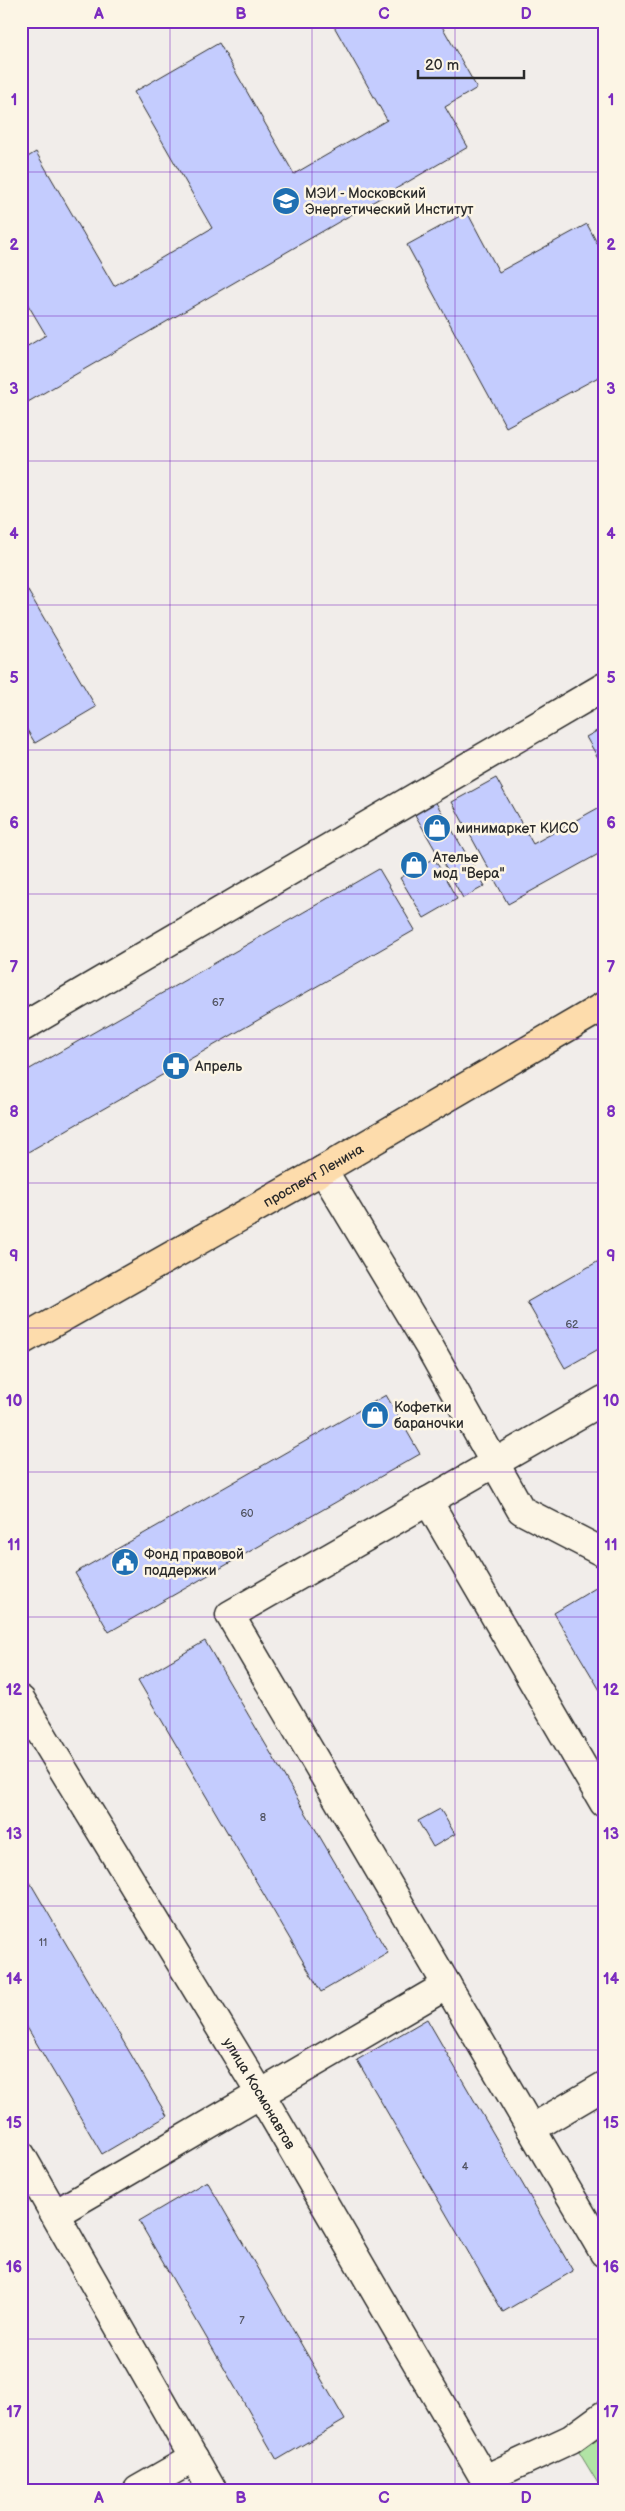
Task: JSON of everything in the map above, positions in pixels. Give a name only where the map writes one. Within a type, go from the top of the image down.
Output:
[{"type":"main road","name":"проспект Ленина","points":[[21,1341],[323,1170],[604,1006]]},
{"type":"street","points":[[21,1028],[604,687]]},
{"type":"street","points":[[323,1170],[429,1346],[522,1510],[604,1553]]},
{"type":"street","points":[[604,1400],[230,1615],[604,2253]]},
{"type":"street","points":[[428,1501],[604,1803]]},
{"type":"street","name":"улица Космонавтов","points":[[21,1700],[260,2093],[488,2485]]},
{"type":"street","points":[[55,2214],[447,1985]]},
{"type":"street","points":[[531,2129],[604,2086]]},
{"type":"street","points":[[21,2155],[212,2490]]},
{"type":"street","points":[[488,2485],[571,2440],[604,2415]]},
{"type":"street","points":[[138,2490],[194,2458]]},
{"type":"green space","points":[[604,2421],[604,2490],[602,2490],[571,2439]]},
{"type":"building","name":"МЭИ - Московский Энергетический Институт","points":[[331,21],[439,21],[477,88],[445,107],[468,147],[21,406],[21,350],[46,335],[21,293],[21,161],[36,152],[114,286],[212,228],[134,92],[219,43],[294,174],[387,120]]},
{"type":"building","points":[[467,212],[499,272],[587,224],[604,256],[604,374],[506,427],[407,245]]},
{"type":"building","points":[[21,579],[96,707],[35,743],[21,720]]},
{"type":"building","points":[[604,727],[604,768],[586,737]]},
{"type":"building","points":[[496,778],[533,844],[598,808],[604,817],[604,851],[508,904],[452,802]]},
{"type":"building","points":[[435,801],[485,886],[463,898],[414,813]]},
{"type":"building","points":[[434,858],[457,899],[424,918],[400,878]]},
{"type":"building","points":[[379,869],[415,930],[21,1156],[21,1074]]},
{"type":"building","points":[[604,1258],[604,1346],[565,1368],[527,1302]]},
{"type":"building","points":[[386,1395],[420,1454],[109,1632],[75,1573]]},
{"type":"building","points":[[604,1583],[604,1697],[554,1613]]},
{"type":"building","points":[[205,1641],[388,1953],[321,1992],[138,1680]]},
{"type":"building","points":[[440,1809],[455,1834],[433,1847],[418,1821]]},
{"type":"building","points":[[21,1867],[167,2116],[102,2154],[21,2017]]},
{"type":"building","points":[[427,2019],[573,2271],[503,2312],[357,2060]]},
{"type":"building","points":[[207,2181],[345,2420],[277,2460],[139,2221]]},
{"type":"place","name":"МЭИ - Московский Энергетический Институт","points":[[286,201]]},
{"type":"place","name":"минимаркет КИСО","points":[[437,828]]},
{"type":"place","name":"Ателье мод \"Вера\"","points":[[414,865]]},
{"type":"place","name":"Апрель","points":[[176,1066]]},
{"type":"place","name":"Кофетки бараночки","points":[[375,1415]]},
{"type":"place","name":"Фонд правовой поддержки","points":[[125,1562]]}]
